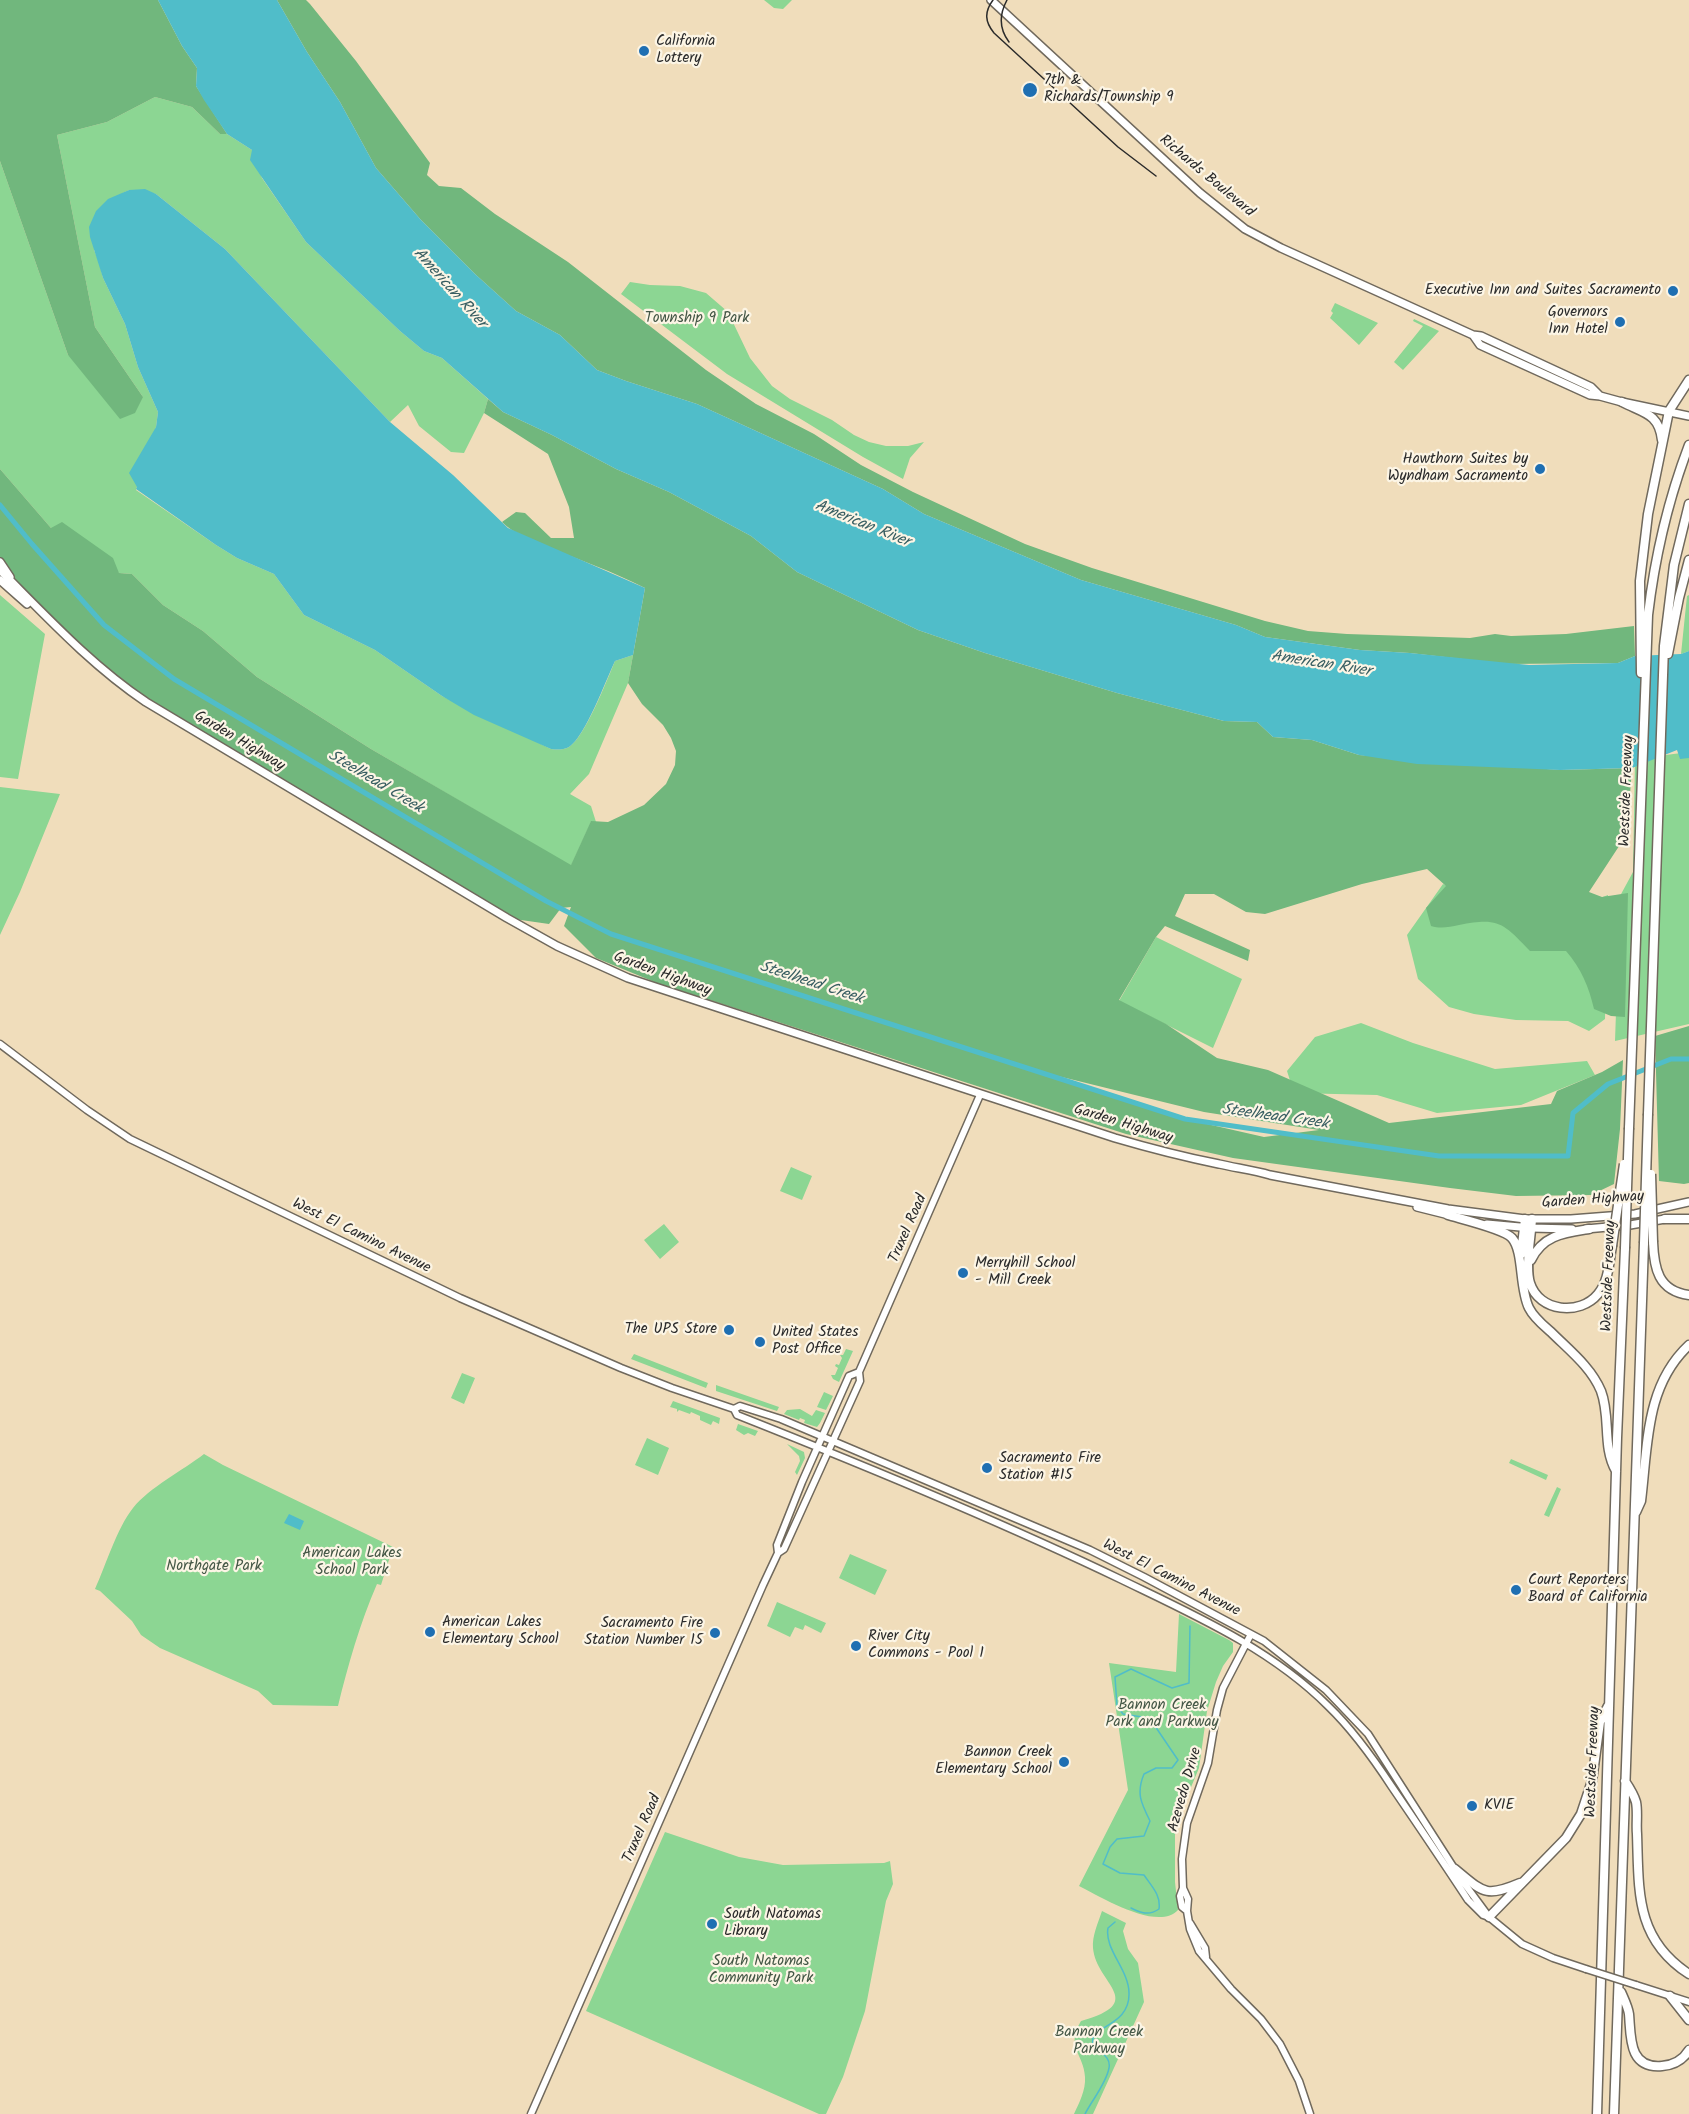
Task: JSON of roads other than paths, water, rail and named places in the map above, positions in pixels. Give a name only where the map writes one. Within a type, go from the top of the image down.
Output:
[{"type":"highway","points":[[1643,736],[1639,606],[1644,537],[1669,411],[1689,380]]},
{"type":"highway","points":[[1622,402],[1654,418],[1659,425],[1662,443]]},
{"type":"highway","name":"Westside Freeway","points":[[1597,2114],[1617,1472],[1648,615],[1651,588],[1668,506],[1689,445]]},
{"type":"highway","name":"Westside Freeway","points":[[1614,2114],[1634,1517],[1649,1243],[1648,1114],[1662,684],[1670,590],[1689,504]]},
{"type":"highway","points":[[1662,684],[1689,560]]},
{"type":"highway","points":[[1528,1223],[1531,1284],[1541,1300],[1556,1307],[1577,1307],[1593,1299],[1602,1288],[1607,1276],[1629,1128]]},
{"type":"highway","points":[[1448,1215],[1506,1232],[1516,1244],[1522,1284],[1529,1308],[1588,1369],[1601,1391],[1607,1416],[1609,1460],[1617,1472]]},
{"type":"highway","points":[[1665,1219],[1689,1219]]},
{"type":"highway","points":[[1520,1263],[1528,1223]]},
{"type":"highway","points":[[1529,1266],[1537,1249],[1548,1239],[1558,1234],[1588,1229]]},
{"type":"highway","points":[[1649,1243],[1662,1280],[1672,1289],[1689,1295]]},
{"type":"highway","points":[[1634,1517],[1641,1501],[1656,1394],[1670,1365],[1689,1345]]},
{"type":"highway","points":[[1489,1917],[1569,1835],[1581,1814],[1592,1780],[1600,1722],[1610,1703]]},
{"type":"highway","points":[[1625,1781],[1635,1800],[1640,1897],[1644,1918],[1652,1936],[1664,1953],[1689,1974]]},
{"type":"highway","points":[[1455,1869],[1479,1889],[1490,1892],[1501,1891],[1523,1881]]},
{"type":"highway","points":[[1619,1987],[1629,2011],[1632,2047],[1641,2060],[1656,2066],[1672,2064],[1689,2050]]},
{"type":"highway","points":[[1670,1996],[1689,2020]]},
{"type":"main road","name":"Richards Boulevard","points":[[995,1],[1208,200],[1245,228],[1287,251],[1473,335],[1480,345],[1590,395],[1689,416]]},
{"type":"main road","points":[[0,562],[11,580]]},
{"type":"main road","points":[[0,570],[38,609]]},
{"type":"main road","points":[[0,580],[23,602],[38,609]]},
{"type":"main road","name":"Garden Highway","points":[[38,609],[113,678],[146,702],[557,946],[605,969],[660,990],[980,1095],[1165,1152],[1223,1165],[1528,1223],[1588,1229],[1689,1214]]},
{"type":"main road","name":"West El Camino Avenue","points":[[0,1044],[94,1115],[153,1151],[460,1298],[689,1395],[734,1409],[740,1406],[833,1440],[1085,1548],[1251,1634],[1313,1678],[1368,1734],[1455,1869],[1489,1917],[1522,1944],[1553,1958],[1689,2002]]},
{"type":"main road","name":"Truxel Road","points":[[531,2114],[781,1551],[860,1381],[859,1372],[980,1095]]},
{"type":"main road","name":"Garden Highway","points":[[1357,1191],[1486,1224],[1528,1223],[1635,1214],[1689,1202]]},
{"type":"main road","name":"Truxel Road","points":[[781,1551],[777,1545],[817,1447],[849,1376],[859,1372]]},
{"type":"main road","name":"West El Camino Avenue","points":[[734,1409],[737,1415],[1046,1544],[1245,1643],[1276,1663],[1308,1688],[1344,1723],[1376,1764],[1468,1900],[1483,1915],[1489,1917]]},
{"type":"main road","name":"Azevedo Drive","points":[[1251,1634],[1223,1688],[1217,1710],[1208,1763],[1187,1823],[1183,1848],[1183,1888],[1180,1896],[1199,1951],[1226,1984],[1261,2019],[1280,2044],[1296,2075],[1310,2114]]},
{"type":"water","name":"American River","points":[[158,0],[277,0],[307,52],[340,102],[376,168],[421,220],[475,274],[516,311],[560,335],[597,370],[697,404],[883,489],[924,514],[1081,580],[1236,625],[1265,637],[1360,650],[1529,665],[1618,663],[1635,656],[1681,654],[1689,651],[1689,758],[1680,759],[1677,750],[1632,768],[1560,770],[1417,764],[1359,755],[1312,740],[1273,737],[1257,722],[1224,721],[1117,693],[985,653],[918,630],[797,572],[751,536],[669,492],[616,469],[503,412],[442,358],[424,351],[400,331],[306,242],[250,160],[252,150],[227,134],[196,86],[197,68],[182,46]]},
{"type":"water","points":[[145,189],[156,194],[225,249],[390,422],[453,475],[508,528],[645,588],[633,655],[615,661],[582,732],[569,747],[560,750],[551,749],[474,715],[375,650],[304,615],[274,574],[237,558],[136,489],[129,473],[156,427],[158,412],[138,367],[125,324],[103,278],[89,227],[96,211],[108,199],[129,190]]},
{"type":"water","points":[[289,1514],[304,1521],[300,1530],[284,1523]]},
{"type":"waterway","name":"Steelhead Creek","points":[[0,505],[104,625],[174,679],[546,901],[611,934],[1185,1119],[1439,1156],[1568,1156],[1573,1113],[1608,1084],[1671,1059],[1689,1059]]},
{"type":"waterway","points":[[1131,1908],[1145,1913],[1159,1909],[1159,1899],[1153,1887],[1144,1875],[1120,1873],[1103,1864],[1110,1847],[1117,1839],[1144,1836],[1150,1821],[1140,1792],[1144,1774],[1156,1768],[1172,1768],[1178,1760],[1157,1729],[1142,1717],[1123,1714],[1117,1706],[1115,1677],[1131,1669],[1172,1688],[1189,1683],[1190,1626]]},
{"type":"waterway","points":[[1085,2114],[1102,2086],[1109,2068],[1107,2058],[1094,2046],[1093,2038],[1119,2017],[1128,2003],[1128,1984],[1108,1936],[1108,1928],[1115,1922]]},
{"type":"tram line","points":[[993,0],[987,17],[994,33],[1118,147],[1156,176]]},
{"type":"tram line","points":[[1007,0],[1001,22],[1003,32],[1009,42]]},
{"type":"place","name":"California Lottery","points":[[644,51]]},
{"type":"place","name":"7th & Richards/Township 9","points":[[1030,90]]},
{"type":"place","name":"Executive Inn and Suites Sacramento","points":[[1673,291]]},
{"type":"place","name":"Governors Inn Hotel","points":[[1620,322]]},
{"type":"place","name":"Hawthorn Suites by Wyndham Sacramento","points":[[1540,469]]},
{"type":"place","name":"Merryhill School - Mill Creek","points":[[963,1273]]},
{"type":"place","name":"The UPS Store","points":[[729,1330]]},
{"type":"place","name":"United States Post Office","points":[[760,1342]]},
{"type":"place","name":"Sacramento Fire Station #15","points":[[987,1468]]},
{"type":"place","name":"Court Reporters Board of California","points":[[1516,1590]]},
{"type":"place","name":"American Lakes Elementary School","points":[[430,1632]]},
{"type":"place","name":"Sacramento Fire Station Number 15","points":[[715,1633]]},
{"type":"place","name":"River City Commons - Pool 1","points":[[856,1646]]},
{"type":"place","name":"Bannon Creek Elementary School","points":[[1064,1762]]},
{"type":"place","name":"KVIE","points":[[1472,1806]]},
{"type":"place","name":"South Natomas Library","points":[[712,1924]]},
{"type":"park label","name":"Township 9 Park","points":[[697,319]]},
{"type":"park label","name":"American Lakes School Park","points":[[352,1562]]},
{"type":"park label","name":"Northgate Park","points":[[214,1567]]},
{"type":"park label","name":"Bannon Creek Park and Parkway","points":[[1162,1714]]},
{"type":"park label","name":"South Natomas Community Park","points":[[761,1970]]},
{"type":"park label","name":"Bannon Creek Parkway","points":[[1099,2042]]}]
